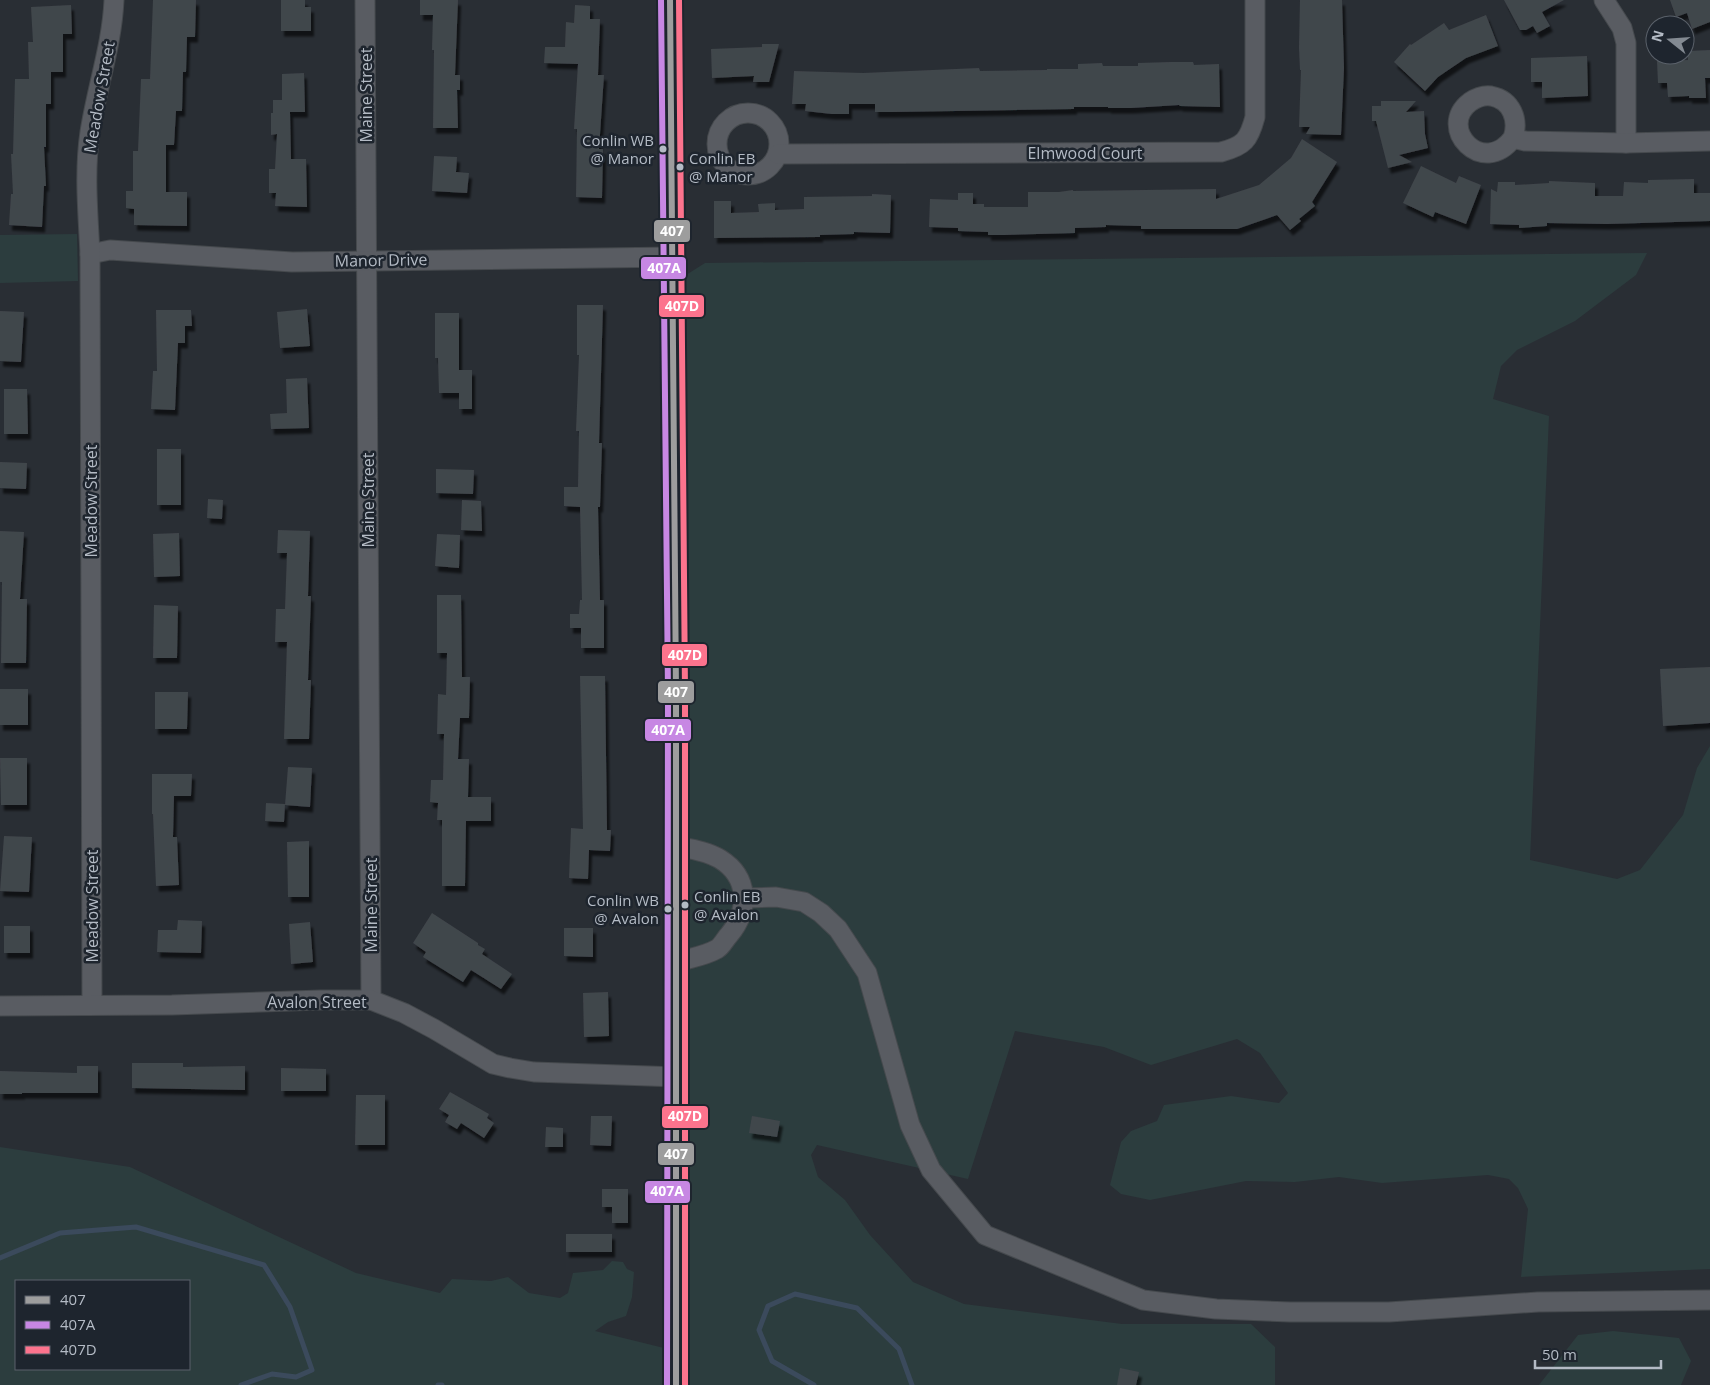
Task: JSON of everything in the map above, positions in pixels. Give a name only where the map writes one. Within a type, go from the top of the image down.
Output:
[{"type":"street","name":"Meadow Street","points":[[92,1005],[90,254],[86,168],[90,131],[109,45],[114,0]]},
{"type":"street","name":"Maine Street","points":[[365,0],[371,1000]]},
{"type":"street","points":[[670,0],[674,257],[678,1077],[676,1385]]},
{"type":"street","name":"Elmwood Court","points":[[778,154],[1221,152],[1232,150],[1242,145],[1250,134],[1255,117],[1255,0]]},
{"type":"street","points":[[1604,0],[1622,28],[1626,43],[1626,143]]},
{"type":"street","points":[[1513,138],[1525,141],[1626,143],[1710,141]]},
{"type":"street","name":"Manor Drive","points":[[90,254],[110,250],[292,262],[674,257]]},
{"type":"street","points":[[676,846],[706,853],[721,860],[740,880],[745,898],[743,913],[732,932],[718,948],[706,954],[677,962]]},
{"type":"street","points":[[745,898],[776,897],[804,902],[838,929],[867,973],[910,1125],[932,1170],[985,1236],[1143,1300],[1216,1309],[1290,1312],[1389,1312],[1538,1302],[1710,1300]]},
{"type":"street","name":"Avalon Street","points":[[0,1006],[172,1005],[371,1000],[434,1029],[493,1064],[534,1072],[678,1077]]},
{"type":"shaded area","points":[[77,234],[78,281],[0,283],[0,235]]},
{"type":"shaded area","points":[[1647,253],[1636,275],[1575,321],[1517,350],[1501,366],[1493,399],[1549,416],[1530,860],[1617,879],[1640,870],[1683,815],[1697,768],[1710,746],[1710,1269],[1521,1277],[1528,1209],[1518,1188],[1509,1179],[1488,1175],[1382,1183],[1339,1177],[1295,1182],[1246,1181],[1150,1200],[1121,1194],[1110,1185],[1121,1142],[1131,1131],[1157,1121],[1164,1105],[1231,1096],[1279,1103],[1288,1093],[1260,1053],[1237,1039],[1151,1065],[1104,1047],[1015,1031],[968,1179],[817,1145],[811,1155],[818,1177],[845,1200],[870,1235],[913,1282],[964,1304],[1122,1324],[1251,1324],[1275,1347],[1275,1385],[688,1385],[680,1317],[675,282],[705,263]]},
{"type":"shaded area","points":[[0,1147],[130,1167],[356,1273],[440,1293],[452,1279],[491,1281],[508,1277],[529,1293],[560,1298],[568,1293],[573,1273],[603,1270],[612,1261],[623,1262],[627,1269],[634,1272],[632,1297],[626,1316],[608,1322],[595,1331],[664,1348],[662,1385],[0,1385]]},
{"type":"shaded area","points":[[1613,1331],[1679,1338],[1691,1361],[1681,1385],[1539,1385],[1578,1335]]},
{"type":"building","points":[[153,0],[196,0],[195,37],[187,37],[186,72],[183,72],[182,111],[176,111],[174,145],[166,145],[166,192],[187,192],[187,226],[134,225],[134,209],[126,208],[126,191],[133,191],[133,151],[138,151],[141,79],[150,79]]},
{"type":"building","points":[[281,0],[305,0],[305,7],[311,7],[311,31],[281,31]]},
{"type":"building","points":[[420,0],[458,0],[455,75],[460,75],[460,90],[457,90],[458,128],[433,128],[433,15],[420,15]]},
{"type":"building","points":[[1300,0],[1342,0],[1344,68],[1341,135],[1306,134],[1310,127],[1299,127],[1301,70],[1299,48]]},
{"type":"building","points":[[1504,0],[1564,0],[1542,12],[1550,26],[1537,33],[1533,26],[1526,30],[1520,30]]},
{"type":"building","points":[[1670,0],[1710,0],[1710,22],[1695,28],[1695,15],[1688,15],[1687,13],[1675,15]]},
{"type":"building","points":[[71,5],[72,34],[63,34],[63,72],[51,72],[51,104],[46,104],[46,147],[44,147],[46,186],[44,186],[42,227],[9,225],[11,194],[13,194],[11,154],[13,154],[15,79],[29,79],[28,42],[33,42],[31,7]]},
{"type":"building","points":[[575,5],[590,6],[590,19],[600,19],[598,75],[604,75],[599,149],[603,149],[602,198],[576,197],[577,129],[574,129],[578,64],[544,63],[545,47],[565,47],[566,22],[574,23]]},
{"type":"building","points":[[1486,15],[1498,46],[1466,58],[1438,77],[1425,91],[1394,62],[1410,44],[1444,23],[1449,30]]},
{"type":"building","points":[[762,44],[779,44],[769,82],[753,82],[754,76],[712,78],[711,49],[762,47]]},
{"type":"building","points":[[1710,50],[1710,78],[1705,78],[1706,98],[1689,98],[1689,96],[1668,97],[1667,83],[1658,83],[1657,65],[1695,65],[1695,51]]},
{"type":"building","points":[[1587,56],[1588,96],[1542,98],[1542,82],[1531,82],[1531,58]]},
{"type":"building","points":[[1193,62],[1194,65],[1219,64],[1220,107],[1179,105],[1131,108],[1074,107],[1074,109],[875,112],[875,104],[849,104],[849,114],[832,114],[805,111],[806,104],[792,104],[794,71],[863,73],[979,68],[980,71],[1047,70],[1078,69],[1078,64],[1102,63],[1103,66],[1138,66],[1138,63]]},
{"type":"building","points":[[304,73],[305,112],[290,112],[291,159],[306,159],[307,207],[275,206],[276,193],[269,193],[269,169],[275,169],[277,134],[271,135],[273,100],[282,100],[282,74]]},
{"type":"building","points":[[1381,101],[1416,101],[1406,112],[1424,111],[1428,148],[1399,155],[1412,162],[1388,168],[1376,121],[1372,121],[1372,106],[1381,106]]},
{"type":"building","points":[[1302,139],[1337,162],[1312,202],[1315,206],[1299,219],[1301,221],[1290,230],[1277,215],[1237,229],[1141,229],[1141,226],[1106,225],[1106,227],[1075,228],[1075,233],[988,235],[988,232],[958,231],[958,228],[929,227],[930,199],[958,200],[958,193],[973,193],[973,204],[984,204],[984,207],[1028,207],[1028,192],[1073,190],[1216,189],[1216,199],[1259,185],[1291,158]]},
{"type":"building","points":[[434,156],[457,157],[456,172],[469,173],[467,193],[432,191]]},
{"type":"building","points":[[1421,166],[1456,183],[1459,176],[1481,185],[1466,224],[1435,212],[1433,217],[1403,203]]},
{"type":"building","points":[[1694,179],[1694,193],[1710,193],[1710,221],[1607,224],[1547,223],[1547,226],[1519,228],[1519,225],[1490,224],[1491,189],[1497,192],[1498,182],[1515,182],[1515,185],[1549,183],[1549,181],[1595,183],[1595,196],[1623,196],[1624,182],[1648,183],[1648,180]]},
{"type":"building","points":[[872,194],[891,195],[890,233],[854,232],[854,234],[820,235],[820,237],[714,238],[714,201],[731,201],[731,213],[759,212],[758,204],[775,203],[775,210],[804,209],[804,197],[872,196]]},
{"type":"building","points":[[577,305],[603,305],[599,443],[602,443],[600,507],[598,507],[600,600],[604,600],[604,648],[581,648],[581,628],[570,628],[570,614],[579,614],[580,600],[582,600],[580,507],[564,506],[564,487],[578,487],[579,431],[576,431],[579,355],[577,355]]},
{"type":"building","points":[[307,309],[310,346],[280,348],[277,312]]},
{"type":"building","points":[[156,310],[191,310],[192,326],[185,326],[185,343],[178,343],[175,410],[151,409],[153,371],[157,371]]},
{"type":"building","points":[[0,311],[24,312],[21,362],[0,361]]},
{"type":"building","points":[[435,313],[459,313],[459,370],[472,370],[472,409],[459,409],[459,393],[439,393],[438,358],[435,358]]},
{"type":"building","points":[[307,378],[309,428],[271,429],[270,414],[287,413],[286,379]]},
{"type":"building","points":[[4,389],[27,389],[28,434],[4,434]]},
{"type":"building","points":[[157,449],[181,449],[181,505],[157,505]]},
{"type":"building","points":[[0,462],[27,463],[26,489],[0,488]]},
{"type":"building","points":[[436,469],[474,470],[473,494],[436,493]]},
{"type":"building","points":[[208,499],[223,500],[222,519],[207,518]]},
{"type":"building","points":[[462,500],[481,501],[482,531],[461,530]]},
{"type":"building","points":[[278,530],[310,531],[308,596],[311,596],[308,680],[311,680],[309,739],[284,739],[287,642],[275,642],[276,609],[285,609],[287,553],[277,553]]},
{"type":"building","points":[[0,531],[24,532],[20,599],[27,599],[26,663],[1,663],[2,582],[0,582]]},
{"type":"building","points":[[179,533],[180,576],[154,577],[153,534]]},
{"type":"building","points":[[437,534],[460,535],[459,568],[435,566]]},
{"type":"building","points":[[437,595],[461,595],[462,677],[470,677],[469,718],[460,718],[458,759],[469,759],[468,797],[491,797],[491,821],[466,821],[465,886],[442,886],[442,820],[437,820],[438,803],[430,802],[431,780],[443,780],[444,734],[437,734],[438,694],[446,695],[447,653],[437,653]]},
{"type":"building","points":[[154,605],[178,606],[177,658],[153,658]]},
{"type":"building","points":[[1710,667],[1710,723],[1663,726],[1660,669]]},
{"type":"building","points":[[580,676],[605,676],[607,830],[611,830],[610,851],[589,850],[588,879],[569,878],[571,828],[583,829]]},
{"type":"building","points":[[0,689],[28,689],[28,725],[0,725]]},
{"type":"building","points":[[155,692],[188,692],[187,729],[155,729]]},
{"type":"building","points":[[0,758],[27,758],[27,805],[1,805]]},
{"type":"building","points":[[288,767],[312,768],[310,807],[285,805]]},
{"type":"building","points":[[152,774],[192,774],[191,796],[174,796],[173,837],[177,837],[179,885],[156,886]]},
{"type":"building","points":[[266,803],[285,804],[284,822],[265,821]]},
{"type":"building","points":[[4,836],[32,837],[29,892],[0,891]]},
{"type":"building","points":[[309,841],[309,897],[288,897],[287,842]]},
{"type":"building","points":[[432,913],[478,943],[478,945],[485,949],[482,954],[512,974],[501,989],[471,970],[463,982],[423,957],[426,952],[413,943]]},
{"type":"building","points":[[178,920],[202,921],[201,953],[157,952],[158,930],[177,930]]},
{"type":"building","points":[[310,922],[313,962],[291,964],[289,924]]},
{"type":"building","points":[[4,926],[30,926],[30,953],[4,953]]},
{"type":"building","points":[[564,928],[593,928],[593,957],[564,956]]},
{"type":"building","points":[[608,992],[609,1036],[584,1037],[583,993]]},
{"type":"building","points":[[132,1063],[183,1063],[183,1067],[245,1066],[245,1090],[132,1088]]},
{"type":"building","points":[[77,1066],[98,1066],[98,1093],[0,1094],[0,1071],[77,1073]]},
{"type":"building","points":[[281,1068],[326,1069],[326,1091],[281,1091]]},
{"type":"building","points":[[450,1092],[489,1114],[487,1118],[494,1123],[484,1138],[461,1123],[457,1129],[445,1122],[449,1115],[439,1109]]},
{"type":"building","points":[[356,1095],[385,1095],[385,1145],[355,1145]]},
{"type":"building","points":[[591,1116],[612,1116],[611,1146],[590,1145]]},
{"type":"building","points":[[752,1116],[780,1121],[777,1137],[749,1133]]},
{"type":"building","points":[[546,1127],[563,1128],[563,1147],[545,1147]]},
{"type":"building","points":[[602,1189],[628,1189],[628,1223],[612,1223],[612,1207],[602,1207]]},
{"type":"building","points":[[566,1234],[612,1234],[612,1252],[566,1252]]},
{"type":"building","points":[[1120,1368],[1139,1372],[1136,1385],[1117,1385]]},
{"type":"waterway","points":[[0,1258],[60,1233],[136,1227],[264,1265],[290,1307],[312,1370],[296,1377],[272,1374],[241,1385]]},
{"type":"waterway","points":[[814,1385],[772,1361],[759,1330],[768,1306],[795,1294],[857,1308],[899,1349],[912,1385]]},
{"type":"transit line","name":"407A","points":[[661,0],[668,693],[667,1385]]},
{"type":"transit line","name":"407","points":[[670,0],[676,692],[676,1385]]},
{"type":"transit line","name":"407D","points":[[679,0],[685,692],[685,1385]]},
{"type":"place","name":"Conlin WB @ Manor","points":[[663,149]]},
{"type":"place","name":"Conlin EB @ Manor","points":[[680,167]]},
{"type":"place","name":"Conlin EB @ Avalon","points":[[685,905]]},
{"type":"place","name":"Conlin WB @ Avalon","points":[[668,909]]}]
